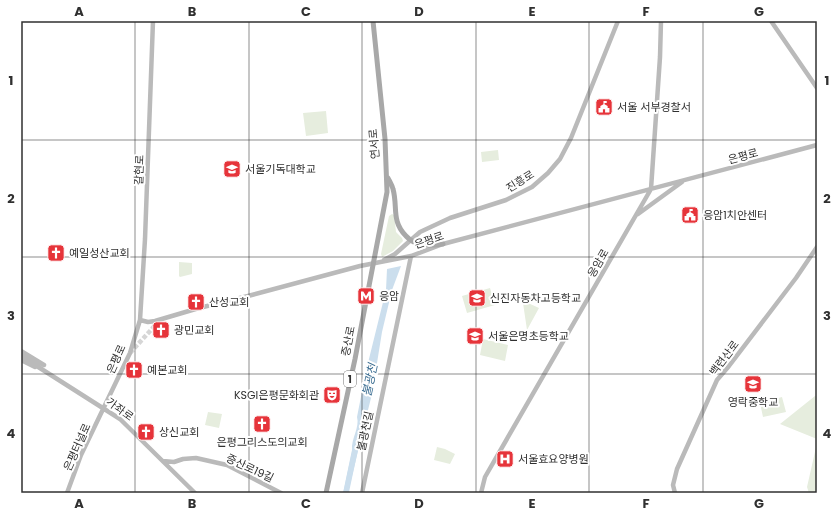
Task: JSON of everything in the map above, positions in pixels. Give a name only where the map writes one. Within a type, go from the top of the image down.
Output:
[{"type":"main road","name":"갈현로","points":[[140,320],[145,239],[153,21]]},
{"type":"main road","name":"연서로","points":[[372,21],[387,175],[387,192],[372,264]]},
{"type":"main road","name":"진흥로","points":[[372,264],[393,255],[420,232],[450,218],[506,200],[532,187],[548,173],[560,159],[571,138],[618,21]]},
{"type":"main road","name":"응암로","points":[[481,493],[485,476],[651,189],[662,21]]},
{"type":"main road","points":[[771,21],[817,88]]},
{"type":"main road","name":"은평로","points":[[104,408],[130,353],[140,320],[153,322],[199,308],[372,264],[411,256],[443,244],[817,145]]},
{"type":"main road","points":[[387,175],[393,189],[395,215],[398,226],[402,232],[410,240],[421,245],[443,244]]},
{"type":"main road","points":[[635,217],[686,180]]},
{"type":"main road","name":"백련산로","points":[[675,493],[673,484],[677,469],[717,380],[796,278],[817,248]]},
{"type":"main road","name":"불광천길","points":[[362,493],[411,256]]},
{"type":"main road","name":"증산로","points":[[326,493],[372,264]]},
{"type":"main road","points":[[21,350],[43,367]]},
{"type":"main road","name":"가좌로","points":[[21,356],[43,367],[122,420],[195,493]]},
{"type":"main road","points":[[21,360],[30,365],[43,367]]},
{"type":"main road","name":"은평터널로","points":[[67,493],[82,455],[104,408]]},
{"type":"main road","name":"증산로19길","points":[[164,461],[174,462],[183,459],[196,458],[227,465],[281,493]]},
{"type":"green space","points":[[326,111],[328,133],[306,136],[303,113]]},
{"type":"green space","points":[[498,150],[499,160],[482,162],[481,152]]},
{"type":"green space","points":[[392,214],[394,215],[396,232],[403,241],[393,251],[382,257],[381,254],[389,216]]},
{"type":"green space","points":[[179,262],[192,263],[192,274],[180,277]]},
{"type":"green space","points":[[490,288],[495,305],[467,313],[462,296]]},
{"type":"green space","points":[[523,303],[528,303],[539,308],[527,330]]},
{"type":"green space","points":[[483,339],[508,345],[505,361],[480,355]]},
{"type":"green space","points":[[817,395],[817,439],[780,424],[815,396]]},
{"type":"green space","points":[[782,397],[786,412],[763,417],[760,403]]},
{"type":"green space","points":[[208,412],[222,414],[219,428],[205,425]]},
{"type":"green space","points":[[817,443],[817,493],[809,493],[807,487]]},
{"type":"green space","points":[[437,447],[455,454],[450,464],[434,460]]},
{"type":"water","name":"불광천","points":[[401,266],[392,290],[382,332],[372,394],[366,418],[363,422],[363,430],[348,493],[347,489],[345,493],[343,493],[358,421],[357,417],[366,371],[386,290],[387,269]]},
{"type":"waterway","name":"불광천","points":[[346,493],[356,446]]},
{"type":"tunnel","points":[[130,353],[160,320]]},
{"type":"place","name":"서울 서부경찰서","points":[[604,107]]},
{"type":"place","name":"서울기독대학교","points":[[232,169]]},
{"type":"place","name":"응암1치안센터","points":[[690,215]]},
{"type":"place","name":"예일성산교회","points":[[56,253]]},
{"type":"place","name":"응암","points":[[366,296]]},
{"type":"place","name":"신진자동차고등학교","points":[[477,298]]},
{"type":"place","name":"산성교회","points":[[196,302]]},
{"type":"place","name":"광민교회","points":[[161,330]]},
{"type":"place","name":"서울은명초등학교","points":[[475,336]]},
{"type":"place","name":"예본교회","points":[[134,370]]},
{"type":"place","name":"영락중학교","points":[[753,384]]},
{"type":"place","name":"KSGI은평문화회관","points":[[332,395]]},
{"type":"place","name":"은평그리스도의교회","points":[[262,424]]},
{"type":"place","name":"상신교회","points":[[146,432]]},
{"type":"place","name":"서울효요양병원","points":[[505,459]]}]
